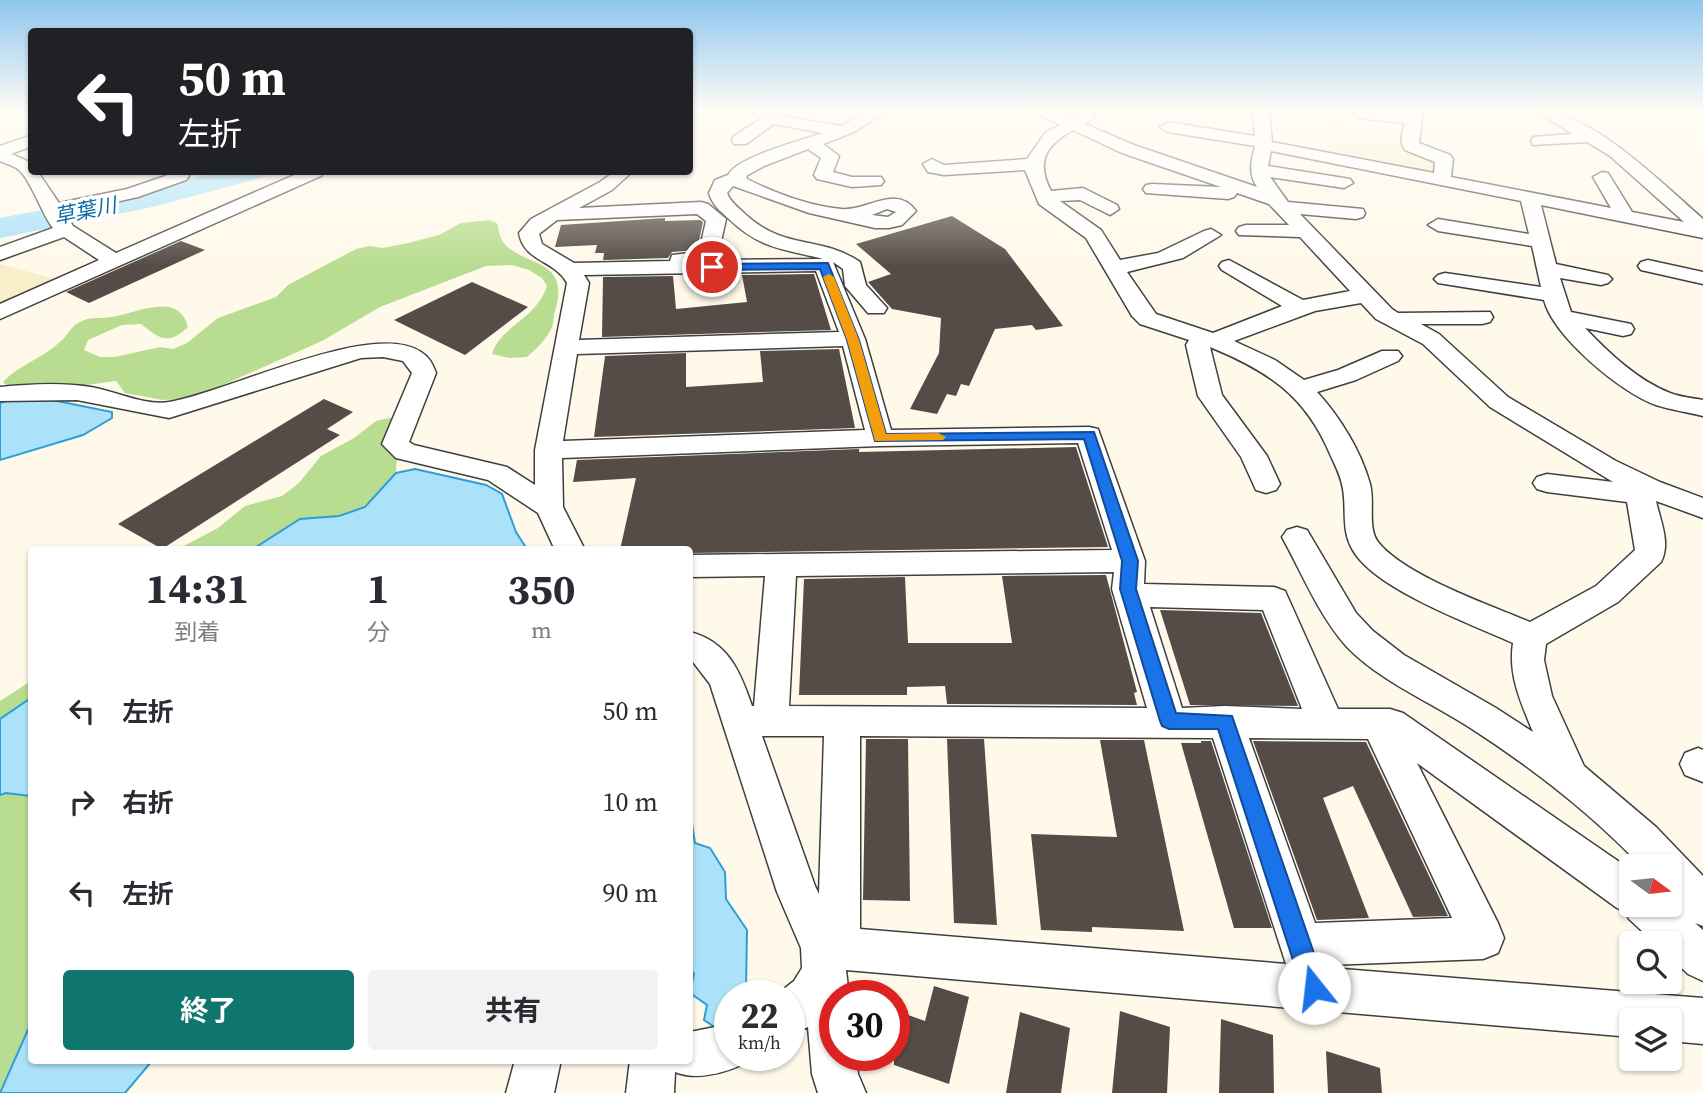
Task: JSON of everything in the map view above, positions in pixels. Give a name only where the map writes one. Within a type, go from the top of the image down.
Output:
[{"type":"street","points":[[754,164],[743,169],[737,178],[722,184],[720,200],[760,236],[790,247],[830,253],[844,259],[853,266],[856,286],[876,308]]},
{"type":"street","points":[[827,164],[823,175],[852,182],[875,181]]},
{"type":"street","points":[[932,164],[934,168],[944,170],[1034,164]]},
{"type":"street","points":[[1034,164],[1035,177],[1044,197],[1061,212],[1094,233],[1140,312],[1148,319],[1208,339],[1268,366],[1300,388],[1321,411],[1354,479],[1359,500],[1356,517],[1358,534],[1382,565],[1406,579],[1531,636]]},
{"type":"street","points":[[1170,164],[1273,200]]},
{"type":"street","points":[[1259,164],[1262,181],[1273,200],[1384,314],[1431,339],[1499,402],[1640,489],[1652,538],[1650,554],[1607,594],[1531,636]]},
{"type":"street","points":[[1365,164],[1442,180],[1594,229]]},
{"type":"street","points":[[1442,180],[1444,164]]},
{"type":"street","points":[[1631,164],[1703,230]]},
{"type":"street","points":[[1260,170],[1344,183]]},
{"type":"street","points":[[31,175],[59,219],[114,261]]},
{"type":"street","points":[[0,312],[308,175]]},
{"type":"street","points":[[620,175],[606,186],[538,222],[529,233],[529,242],[534,251],[580,266],[824,265],[853,340],[880,438]]},
{"type":"street","points":[[0,254],[59,219],[180,176]]},
{"type":"street","points":[[1602,177],[1624,215]]},
{"type":"street","points":[[737,178],[744,185],[759,191],[836,214],[854,207],[890,204],[900,205],[907,211],[902,217],[882,224],[867,222],[854,207]]},
{"type":"street","points":[[1152,189],[1273,200],[1356,213]]},
{"type":"street","points":[[1659,190],[1683,191]]},
{"type":"street","points":[[1044,197],[1083,194],[1109,209]]},
{"type":"street","points":[[551,216],[701,208],[716,219],[708,258],[580,266]]},
{"type":"street","points":[[1532,208],[1624,215],[1703,230]]},
{"type":"street","points":[[1532,208],[1563,317],[1628,379],[1645,391],[1664,399],[1703,408]]},
{"type":"street","points":[[1438,225],[1541,242]]},
{"type":"street","points":[[1246,231],[1305,231]]},
{"type":"street","points":[[1114,267],[1157,262],[1177,255],[1211,235]]},
{"type":"street","points":[[1324,250],[1349,253]]},
{"type":"street","points":[[568,546],[550,507],[548,450],[580,266]]},
{"type":"street","points":[[1229,266],[1299,307]]},
{"type":"street","points":[[1648,266],[1703,278]]},
{"type":"street","points":[[1548,269],[1601,279]]},
{"type":"street","points":[[1445,279],[1555,295]]},
{"type":"street","points":[[1266,484],[1254,456],[1210,396],[1198,345],[1299,307],[1339,297],[1366,296]]},
{"type":"street","points":[[1396,321],[1404,318],[1482,317]]},
{"type":"street","points":[[1563,317],[1623,329]]},
{"type":"street","points":[[566,347],[853,340]]},
{"type":"street","points":[[0,394],[24,391],[88,394],[145,409],[169,410],[359,351],[394,351],[411,355],[420,363],[424,373],[395,444],[405,452],[497,473],[550,507]]},
{"type":"street","points":[[1300,388],[1347,375],[1390,356]]},
{"type":"street","points":[[548,450],[880,438],[1089,435],[1130,561],[1128,589],[1169,721]]},
{"type":"street","points":[[1548,483],[1640,489],[1703,508]]},
{"type":"street","points":[[1297,537],[1345,622],[1361,640],[1392,664],[1484,718],[1570,777],[1642,839],[1655,854]]},
{"type":"street","points":[[693,566],[1130,561]]},
{"type":"street","points":[[755,721],[781,565]]},
{"type":"street","points":[[1130,595],[1274,599],[1326,723]]},
{"type":"street","points":[[1531,636],[1527,660],[1535,696],[1570,777]]},
{"type":"street","points":[[693,646],[701,649],[755,721],[797,892],[828,956],[810,997],[805,1001]]},
{"type":"street","points":[[755,721],[1390,724],[1619,886]]},
{"type":"street","points":[[842,721],[828,956],[835,1074],[842,1093]]},
{"type":"street","points":[[1225,722],[1302,945],[1314,988]]},
{"type":"street","points":[[1302,945],[1483,938],[1379,724]]},
{"type":"street","points":[[1682,883],[1703,906]]},
{"type":"street","points":[[1657,917],[1703,959]]},
{"type":"street","points":[[828,956],[1314,988],[1703,1021]]},
{"type":"street","points":[[693,1054],[714,1050]]},
{"type":"street","points":[[530,1093],[537,1064]]},
{"type":"street","points":[[650,1093],[655,1064]]},
{"type":"shaded area","points":[[1374,164],[1437,164],[1436,177]]},
{"type":"shaded area","points":[[0,264],[63,281],[0,308]]},
{"type":"green space","points":[[490,220],[498,224],[502,239],[510,249],[546,268],[555,277],[558,291],[553,325],[544,340],[527,357],[510,358],[492,354],[502,336],[535,307],[547,286],[542,278],[529,270],[512,265],[486,266],[380,307],[322,341],[214,389],[184,399],[163,400],[125,393],[116,381],[79,386],[7,386],[3,382],[54,347],[74,326],[84,320],[155,307],[175,309],[183,316],[188,327],[174,337],[163,338],[141,324],[122,325],[88,340],[84,350],[100,357],[115,357],[160,347],[173,349],[187,343],[218,318],[276,297],[288,285],[356,249],[369,246],[383,248],[408,243],[439,235],[461,223]]},
{"type":"green space","points":[[399,416],[396,473],[365,507],[340,516],[300,519],[258,546],[184,546],[218,528],[245,506],[282,496],[299,483],[321,456],[354,438],[376,421]]},
{"type":"green space","points":[[28,683],[28,700],[0,719],[0,701]]},
{"type":"green space","points":[[6,793],[28,796],[28,1031],[0,1090],[0,795]]},
{"type":"water","points":[[37,397],[112,412],[112,418],[83,435],[0,460],[0,403],[17,398]]},
{"type":"water","points":[[415,469],[486,485],[502,494],[516,532],[525,546],[258,546],[300,519],[339,516],[365,507],[396,473]]},
{"type":"water","points":[[28,700],[28,796],[6,793],[0,795],[0,719]]},
{"type":"water","points":[[693,830],[695,843],[710,848],[725,872],[726,899],[747,930],[746,980],[714,980],[714,1027],[704,1020],[707,1005],[693,995]]},
{"type":"water","points":[[28,1030],[28,1064],[149,1064],[125,1093],[0,1093]]},
{"type":"building","points":[[952,216],[1005,249],[1063,326],[1036,330],[1032,325],[995,329],[969,386],[961,384],[956,396],[947,394],[937,414],[910,409],[939,353],[941,318],[892,309],[868,282],[891,274],[856,244]]},
{"type":"building","points":[[665,218],[665,221],[703,222],[697,250],[672,252],[668,258],[603,260],[604,253],[595,253],[597,245],[555,247],[561,225]]},
{"type":"building","points":[[181,241],[205,250],[89,303],[66,292]]},
{"type":"building","points":[[814,274],[831,330],[602,337],[603,277],[673,276],[676,309],[747,302],[742,275]]},
{"type":"building","points":[[472,282],[528,307],[465,355],[394,320]]},
{"type":"building","points":[[839,349],[855,428],[594,437],[605,356],[686,353],[686,387],[763,382],[760,351]]},
{"type":"building","points":[[324,399],[353,412],[327,429],[340,435],[167,546],[157,546],[118,524]]},
{"type":"building","points":[[1076,447],[1108,547],[693,553],[693,546],[621,546],[636,478],[573,482],[577,460],[859,449],[859,452]]},
{"type":"building","points":[[1106,575],[1137,692],[1134,693],[1137,705],[947,704],[945,686],[907,687],[907,695],[799,695],[804,579],[905,577],[908,643],[1012,643],[1002,576]]},
{"type":"building","points":[[1160,610],[1261,613],[1298,706],[1190,705]]},
{"type":"building","points":[[866,739],[908,739],[910,901],[863,900]]},
{"type":"building","points":[[947,739],[984,739],[997,925],[954,923]]},
{"type":"building","points":[[1100,740],[1144,740],[1184,931],[1092,927],[1092,932],[1041,930],[1031,834],[1117,837]]},
{"type":"building","points":[[1211,741],[1272,928],[1234,928],[1181,743]]},
{"type":"building","points":[[1253,741],[1366,742],[1448,916],[1413,917],[1353,786],[1323,798],[1369,918],[1317,920]]},
{"type":"building","points":[[934,986],[969,997],[949,1084],[910,1071],[910,1016],[925,1021]]},
{"type":"building","points":[[1120,1011],[1170,1027],[1167,1093],[1112,1093]]},
{"type":"building","points":[[1020,1012],[1070,1028],[1061,1093],[1006,1093]]},
{"type":"building","points":[[1221,1019],[1273,1035],[1274,1093],[1219,1093]]},
{"type":"building","points":[[1326,1051],[1380,1068],[1382,1093],[1328,1093]]},
{"type":"waterway","name":"草葉川","points":[[0,228],[152,198],[240,175]]},
{"type":"slow traffic","points":[[829,277],[853,340],[880,438],[938,437]]},
{"type":"route","points":[[712,267],[824,265],[853,340],[880,438],[1089,435],[1130,561],[1128,589],[1169,721],[1225,722],[1302,945],[1314,988]]}]
